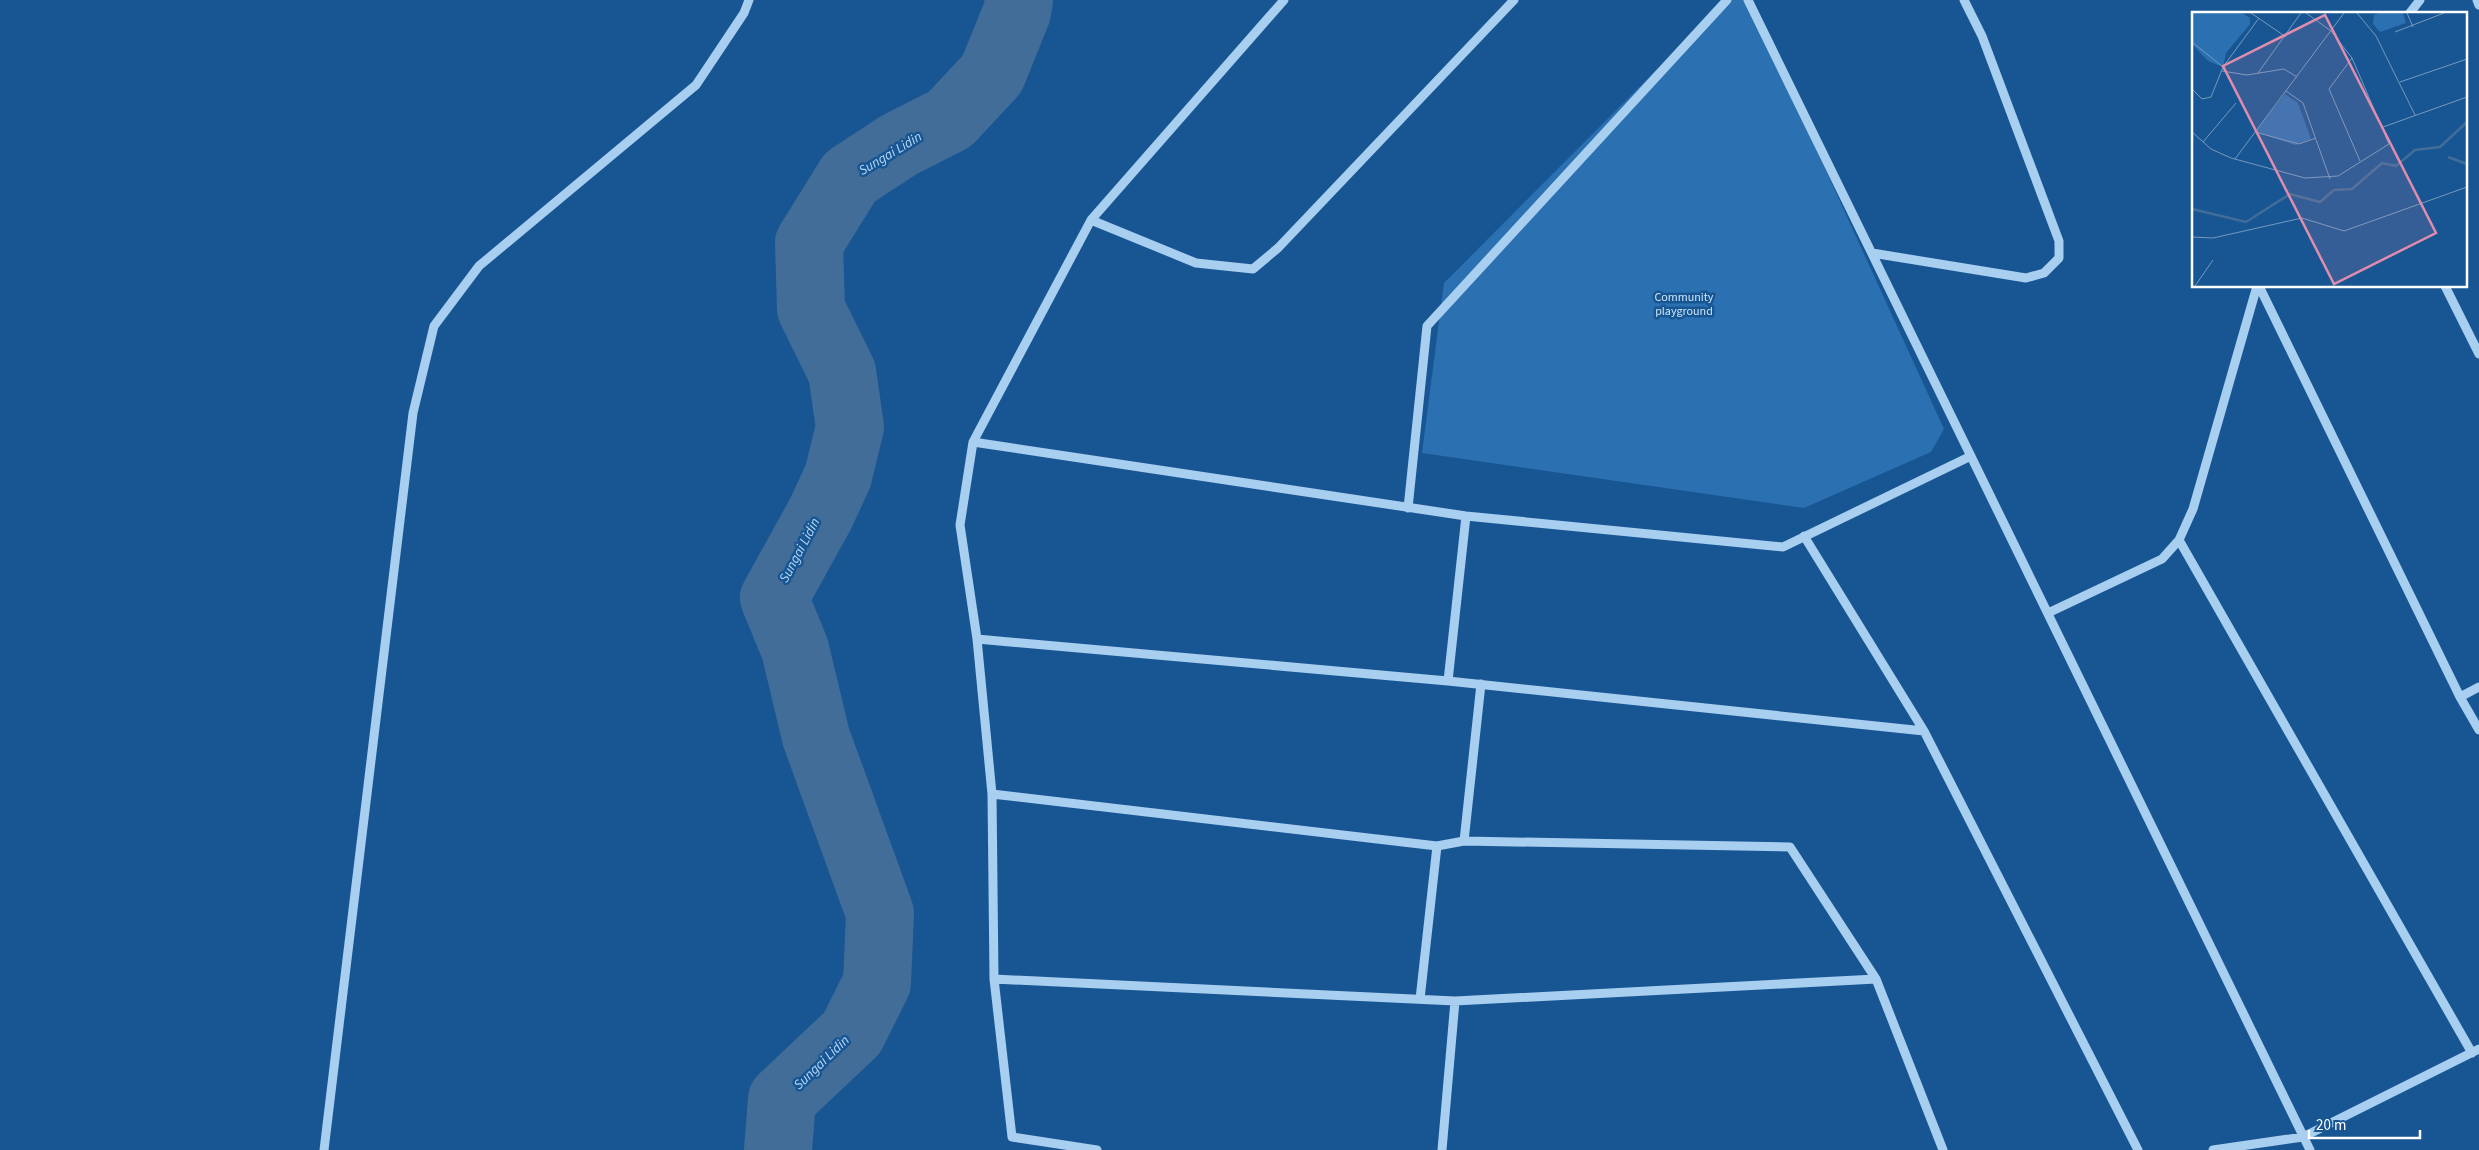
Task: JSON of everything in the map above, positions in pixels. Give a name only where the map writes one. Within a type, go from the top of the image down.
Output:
[{"type":"street","points":[[324,1150],[413,413],[434,326],[479,266],[696,85],[744,12],[749,0]]},
{"type":"street","points":[[1097,1150],[1012,1137],[994,979],[992,794],[977,639],[960,526],[973,442],[1090,220],[1284,0]]},
{"type":"street","points":[[1090,220],[1196,263],[1253,269],[1278,248],[1514,0]]},
{"type":"street","points":[[1408,508],[1427,326],[1727,0]]},
{"type":"street","points":[[1748,0],[2310,1150]]},
{"type":"street","points":[[1872,253],[2026,278],[2044,273],[2059,258],[2059,241],[1982,36],[1964,0]]},
{"type":"street","points":[[2411,12],[2420,0]]},
{"type":"street","points":[[2477,0],[2479,5]]},
{"type":"street","points":[[2048,613],[2162,559],[2179,540],[2193,509],[2257,288]]},
{"type":"street","points":[[2259,288],[2460,697],[2479,730]]},
{"type":"street","points":[[2447,288],[2479,354]]},
{"type":"street","points":[[973,442],[1466,516],[1783,547],[1971,456]]},
{"type":"street","points":[[1448,681],[1466,516]]},
{"type":"street","points":[[1804,536],[1924,731],[2138,1150]]},
{"type":"street","points":[[2179,540],[2476,1051],[2303,1137],[2213,1150]]},
{"type":"street","points":[[977,639],[1480,684],[1924,731]]},
{"type":"street","points":[[1464,841],[1480,684]]},
{"type":"street","points":[[2460,697],[2479,687]]},
{"type":"street","points":[[992,794],[1437,846],[1464,841],[1790,847],[1876,979],[1943,1150]]},
{"type":"street","points":[[1420,999],[1437,846]]},
{"type":"street","points":[[994,979],[1455,1001],[1876,979]]},
{"type":"street","points":[[1442,1150],[1455,1001]]},
{"type":"green space","name":"Community playground","points":[[1726,0],[1748,0],[1944,429],[1931,452],[1804,508],[1422,453],[1444,283]]},
{"type":"waterway","name":"Sungai Lidin","points":[[778,1150],[782,1099],[852,1033],[877,983],[880,913],[816,737],[795,649],[774,598],[821,513],[838,476],[850,427],[842,372],[811,309],[809,243],[850,177],[899,145],[950,119],[992,74],[1017,12],[1019,0]]}]
